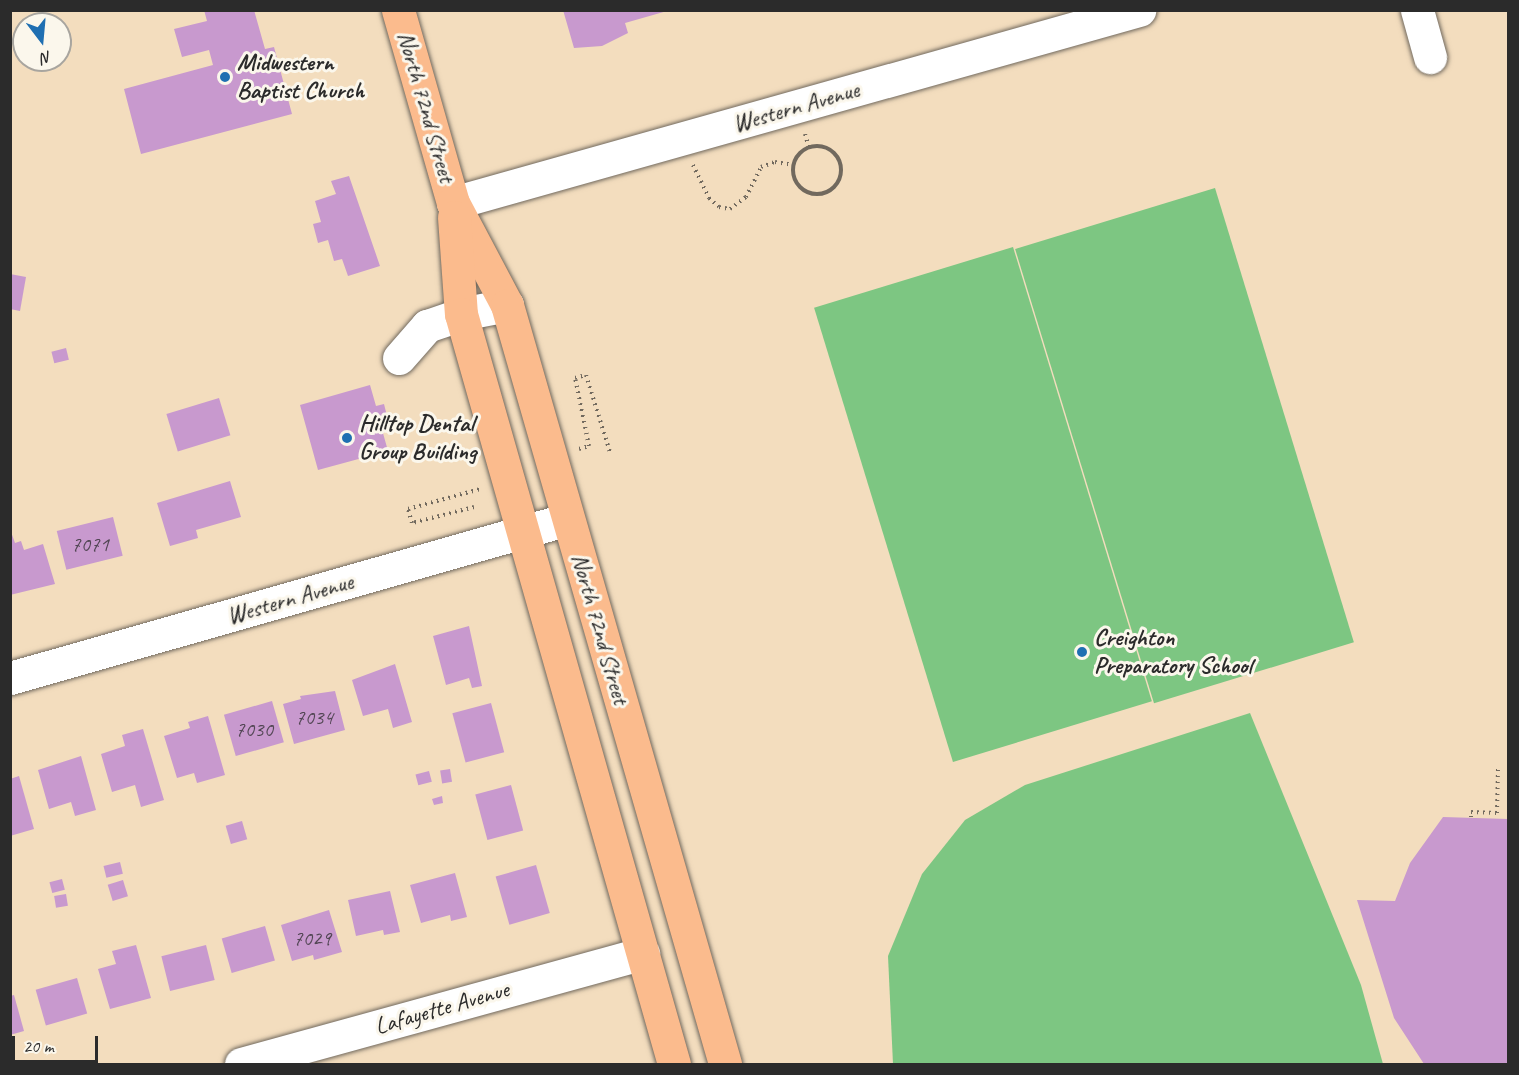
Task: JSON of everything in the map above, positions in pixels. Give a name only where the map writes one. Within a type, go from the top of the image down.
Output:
[{"type":"main road","name":"North 72nd Street","points":[[398,10],[453,203],[507,305],[725,1065]]},
{"type":"main road","name":"North 72nd Street","points":[[453,203],[460,314],[674,1065]]},
{"type":"street","name":"Western Avenue","points":[[453,203],[1139,10]]},
{"type":"street","points":[[1417,10],[1430,57]]},
{"type":"street","points":[[399,358],[427,326],[460,314],[507,305]]},
{"type":"street","name":"Western Avenue","points":[[10,678],[568,519]]},
{"type":"street","name":"Lafayette Avenue","points":[[241,1065],[643,953]]},
{"type":"path","points":[[805,133],[809,148]]},
{"type":"path","points":[[824,147],[836,156],[841,171],[835,185],[822,193],[807,191],[795,180],[794,165],[809,148],[824,147]]},
{"type":"path","points":[[693,165],[709,198],[719,207],[730,209],[746,197],[762,167],[775,162],[794,165]]},
{"type":"path","points":[[590,446],[575,378],[586,375],[610,452]]},
{"type":"path","points":[[474,507],[412,523],[408,509],[483,488]]},
{"type":"path","points":[[1471,818],[1471,812],[1497,813],[1498,769]]},
{"type":"green space","points":[[1215,188],[1354,642],[1154,703],[1015,249]]},
{"type":"green space","points":[[1013,247],[1152,701],[953,762],[814,308]]},
{"type":"green space","points":[[1250,713],[1361,985],[1383,1064],[893,1064],[888,956],[922,874],[965,820],[1025,785]]},
{"type":"building","name":"Midwestern Baptist Church","points":[[204,10],[254,10],[265,49],[274,47],[292,114],[141,154],[124,89],[213,65],[209,50],[182,57],[174,29],[207,21]]},
{"type":"building","points":[[563,10],[667,11],[625,23],[628,33],[602,46],[574,48]]},
{"type":"building","points":[[349,176],[380,266],[348,276],[342,259],[334,261],[328,240],[318,243],[313,224],[321,222],[315,201],[336,194],[331,181]]},
{"type":"building","points":[[10,274],[26,277],[20,311],[10,309]]},
{"type":"building","points":[[66,348],[69,360],[54,363],[51,352]]},
{"type":"building","name":"Hilltop Dental Group Building","points":[[370,385],[376,406],[384,404],[389,424],[381,426],[388,451],[318,470],[300,405]]},
{"type":"building","points":[[219,398],[230,435],[178,451],[166,414]]},
{"type":"building","points":[[230,481],[241,517],[196,530],[198,538],[170,546],[157,503]]},
{"type":"building","points":[[113,517],[123,556],[66,570],[57,531]]},
{"type":"building","points":[[10,529],[15,543],[21,541],[24,550],[43,544],[55,584],[10,595]]},
{"type":"building","points":[[469,626],[482,686],[472,688],[469,678],[446,685],[433,636]]},
{"type":"building","points":[[395,664],[412,722],[393,728],[388,709],[363,716],[352,680]]},
{"type":"building","points":[[335,691],[345,730],[294,744],[283,704],[301,699],[300,696]]},
{"type":"building","points":[[272,701],[284,742],[236,756],[224,715]]},
{"type":"building","points":[[491,703],[504,752],[466,763],[452,713]]},
{"type":"building","points":[[208,716],[225,775],[197,783],[194,773],[177,778],[164,736],[190,728],[188,722]]},
{"type":"building","points":[[143,729],[164,800],[141,807],[135,785],[112,792],[101,754],[125,746],[122,735]]},
{"type":"building","points":[[81,756],[96,810],[75,816],[71,802],[49,809],[38,770]]},
{"type":"building","points":[[450,769],[452,782],[442,783],[440,771]]},
{"type":"building","points":[[429,771],[432,782],[418,785],[415,775]]},
{"type":"building","points":[[19,776],[34,829],[10,836],[10,779]]},
{"type":"building","points":[[511,785],[523,830],[487,840],[475,795]]},
{"type":"building","points":[[442,796],[443,803],[434,805],[432,799]]},
{"type":"building","points":[[1443,817],[1508,819],[1508,1064],[1424,1064],[1394,1018],[1357,900],[1395,901],[1410,863]]},
{"type":"building","points":[[242,821],[247,839],[231,844],[226,826]]},
{"type":"building","points":[[120,862],[123,874],[106,878],[104,866]]},
{"type":"building","points":[[536,865],[550,913],[509,925],[496,877]]},
{"type":"building","points":[[455,873],[467,917],[451,921],[450,915],[421,923],[410,885]]},
{"type":"building","points":[[62,879],[65,890],[52,893],[49,882]]},
{"type":"building","points":[[123,880],[128,896],[113,901],[108,885]]},
{"type":"building","points":[[390,891],[400,932],[384,935],[383,930],[356,936],[348,900]]},
{"type":"building","points":[[66,894],[68,906],[56,908],[54,896]]},
{"type":"building","points":[[329,910],[342,952],[314,960],[313,955],[292,961],[281,925]]},
{"type":"building","points":[[265,926],[275,961],[232,973],[222,938]]},
{"type":"building","points":[[136,945],[151,998],[110,1009],[98,969],[116,964],[112,951]]},
{"type":"building","points":[[206,945],[215,980],[170,991],[161,956]]},
{"type":"building","points":[[77,978],[87,1014],[46,1025],[36,990]]},
{"type":"building","points":[[14,995],[24,1031],[10,1035],[10,996]]},
{"type":"place","name":"Midwestern Baptist Church","points":[[225,77]]},
{"type":"place","name":"Hilltop Dental Group Building","points":[[347,438]]},
{"type":"place","name":"Creighton Preparatory School","points":[[1082,652]]}]
